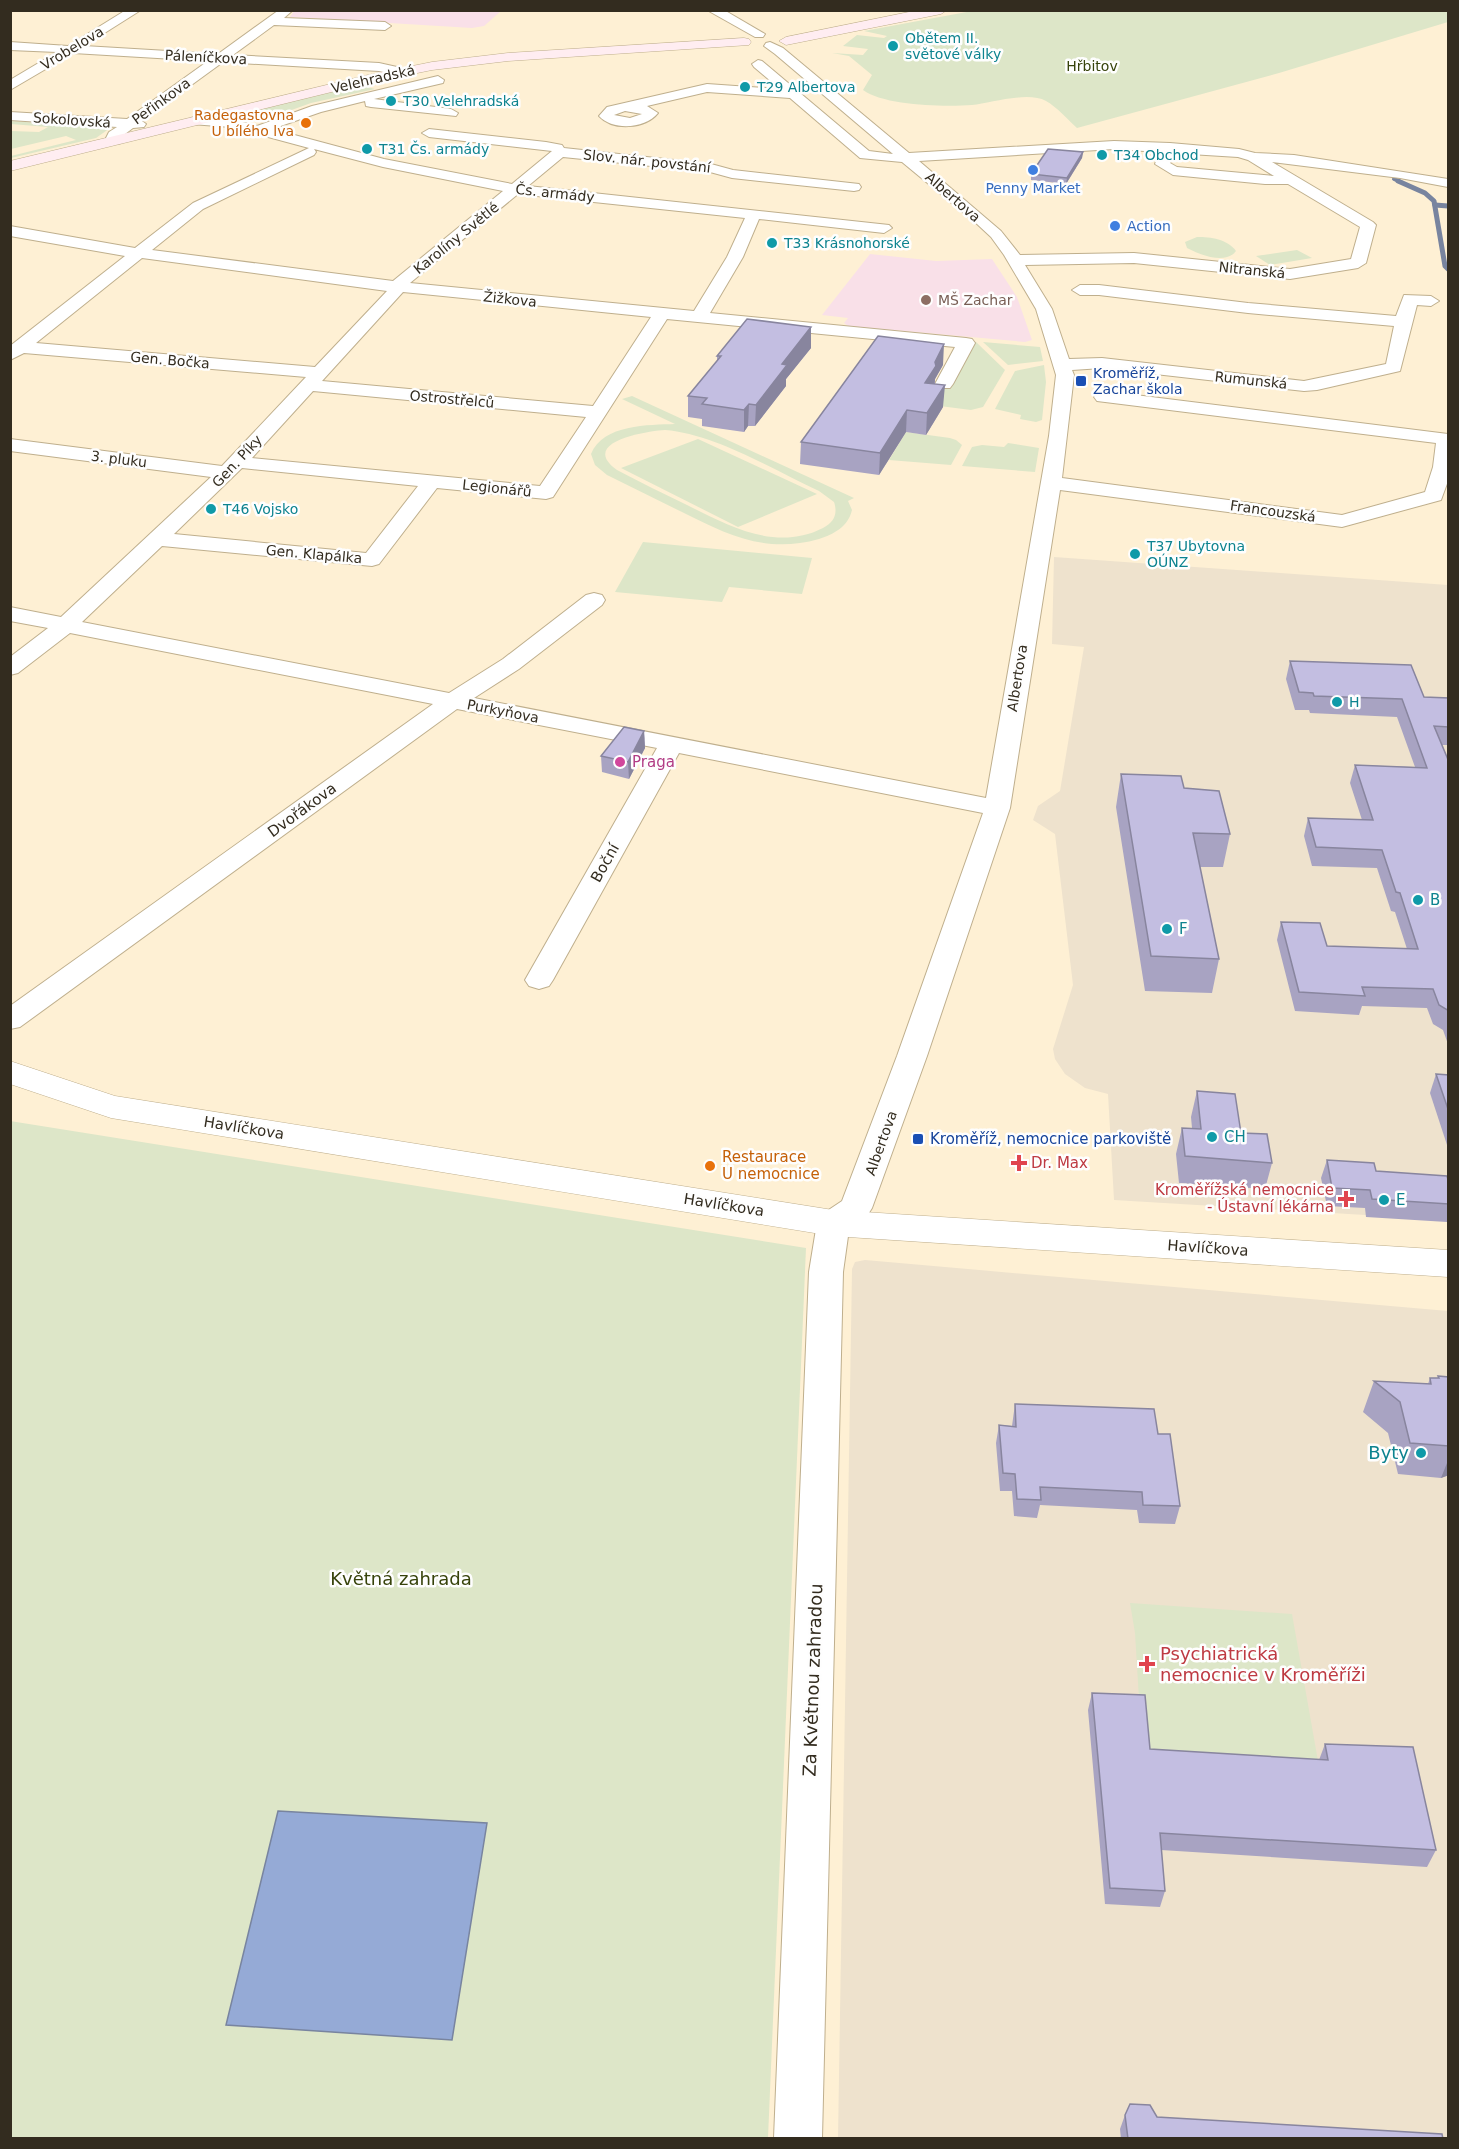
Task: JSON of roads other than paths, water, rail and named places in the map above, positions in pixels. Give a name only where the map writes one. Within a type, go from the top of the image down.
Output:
[{"type":"main road","name":"Velehradská","points":[[10,166],[196,121],[233,117],[401,72],[499,58],[744,42],[756,46],[941,10]]},
{"type":"main road","name":"Velehradská","points":[[744,42],[743,38],[759,34],[778,41]]},
{"type":"street","name":"Vrobelova","points":[[10,86],[135,10]]},
{"type":"street","name":"Peřinkova","points":[[116,141],[113,138],[114,135],[287,10]]},
{"type":"street","points":[[712,10],[730,17],[759,34]]},
{"type":"street","points":[[273,21],[385,26]]},
{"type":"street","name":"Albertova","points":[[778,41],[779,51],[996,234],[1015,260],[1044,309],[1065,375],[1059,436],[997,808],[912,1056],[856,1208],[833,1223]]},
{"type":"street","name":"Páleníčkova","points":[[10,46],[380,67],[401,72]]},
{"type":"street","points":[[758,64],[866,155],[880,158],[906,157]]},
{"type":"street","points":[[257,130],[317,109],[438,80]]},
{"type":"street","points":[[625,107],[707,88],[792,94]]},
{"type":"street","points":[[353,101],[451,113]]},
{"type":"street","name":"Sokolovská","points":[[10,116],[130,123],[169,128]]},
{"type":"street","name":"Čs. armády","points":[[233,117],[257,130],[383,163],[516,189],[884,228]]},
{"type":"street","name":"Slov. nár. povstání","points":[[429,133],[546,146],[557,148],[560,152],[711,168],[732,174],[854,187]]},
{"type":"street","name":"Nitranská","points":[[906,157],[1114,144],[1239,153],[1252,157],[1368,225],[1358,263],[1290,274],[1134,258],[1015,260]]},
{"type":"street","name":"Nitranská","points":[[1170,147],[1162,164],[1173,171],[1265,180],[1290,180]]},
{"type":"street","points":[[16,351],[198,206],[309,152]]},
{"type":"street","points":[[516,189],[560,152]]},
{"type":"street","points":[[1252,157],[1294,159],[1449,183]]},
{"type":"street","name":"Slov. nár. povstání","points":[[698,208],[732,174]]},
{"type":"street","name":"Karolíny Světlé","points":[[397,286],[516,189]]},
{"type":"street","points":[[700,316],[735,257],[754,214]]},
{"type":"street","name":"Žižkova","points":[[10,231],[137,254],[397,286],[966,344],[944,384]]},
{"type":"street","name":"Gen. Píky","points":[[10,668],[66,625],[232,468],[395,292],[397,286]]},
{"type":"street","points":[[1080,290],[1099,290],[1248,308],[1403,322]]},
{"type":"street","name":"Rumunská","points":[[1061,365],[1102,363],[1265,383],[1317,385],[1394,367],[1410,299],[1431,301]]},
{"type":"street","name":"Legionářů","points":[[232,468],[432,481],[546,493],[596,412],[662,314]]},
{"type":"street","name":"Gen. Bočka","points":[[16,351],[312,379]]},
{"type":"street","name":"Ostrostřelců","points":[[312,379],[596,412]]},
{"type":"street","name":"Francouzská","points":[[1051,483],[1104,488],[1342,521],[1434,496],[1443,467],[1447,432],[1103,397]]},
{"type":"street","name":"3. pluku","points":[[10,445],[232,468]]},
{"type":"street","name":"Gen. Klapálka","points":[[158,539],[372,560],[432,481]]},
{"type":"street","name":"Dvořákova","points":[[10,1020],[453,701],[511,664],[594,600]]},
{"type":"street","name":"Purkyňova","points":[[10,614],[997,808]]},
{"type":"street","name":"Boční","points":[[539,980],[671,745]]},
{"type":"street","name":"Havlíčkova","points":[[10,1072],[111,1107],[833,1223],[1449,1264]]},
{"type":"street","name":"Za Květnou zahradou","points":[[798,2139],[826,1272],[833,1223]]},
{"type":"water","points":[[278,1811],[487,1823],[452,2040],[226,2025]]},
{"type":"waterway","points":[[1394,179],[1401,182]]},
{"type":"waterway","points":[[1398,181],[1425,193],[1434,201],[1445,266],[1448,269]]},
{"type":"waterway","points":[[1435,205],[1448,206]]},
{"type":"place","name":"Obětem II. světové války","points":[[893,46]]},
{"type":"place","name":"T29 Albertova","points":[[745,87]]},
{"type":"place","name":"T30 Velehradská","points":[[391,101]]},
{"type":"place","name":"Radegastovna U bílého lva","points":[[306,123]]},
{"type":"place","name":"T31 Čs. armády","points":[[367,149]]},
{"type":"place","name":"T34 Obchod","points":[[1102,155]]},
{"type":"place","name":"Penny Market","points":[[1033,170]]},
{"type":"place","name":"Action","points":[[1115,226]]},
{"type":"place","name":"T33 Krásnohorské","points":[[772,243]]},
{"type":"place","name":"MŠ Zachar","points":[[926,300]]},
{"type":"place","name":"Kroměříž, Zachar škola","points":[[1081,381]]},
{"type":"place","name":"T46 Vojsko","points":[[211,509]]},
{"type":"place","name":"T37 Ubytovna OÚNZ","points":[[1135,554]]},
{"type":"place","name":"H","points":[[1337,702]]},
{"type":"place","name":"Praga","points":[[620,762]]},
{"type":"place","name":"B","points":[[1418,900]]},
{"type":"place","name":"F","points":[[1167,929]]},
{"type":"place","name":"CH","points":[[1212,1137]]},
{"type":"place","name":"Kroměříž, nemocnice parkoviště","points":[[918,1139]]},
{"type":"place","name":"Dr. Max","points":[[1019,1163]]},
{"type":"place","name":"Restaurace U nemocnice","points":[[710,1166]]},
{"type":"place","name":"Kroměřížská nemocnice - Ústavní lékárna","points":[[1346,1199]]},
{"type":"place","name":"E","points":[[1384,1200]]},
{"type":"place","name":"Byty","points":[[1421,1453]]},
{"type":"place","name":"Psychiatrická nemocnice v Kroměříži","points":[[1147,1664]]},
{"type":"park label","name":"Hřbitov","points":[[1092,66]]},
{"type":"park label","name":"Květná zahrada","points":[[401,1579]]}]
